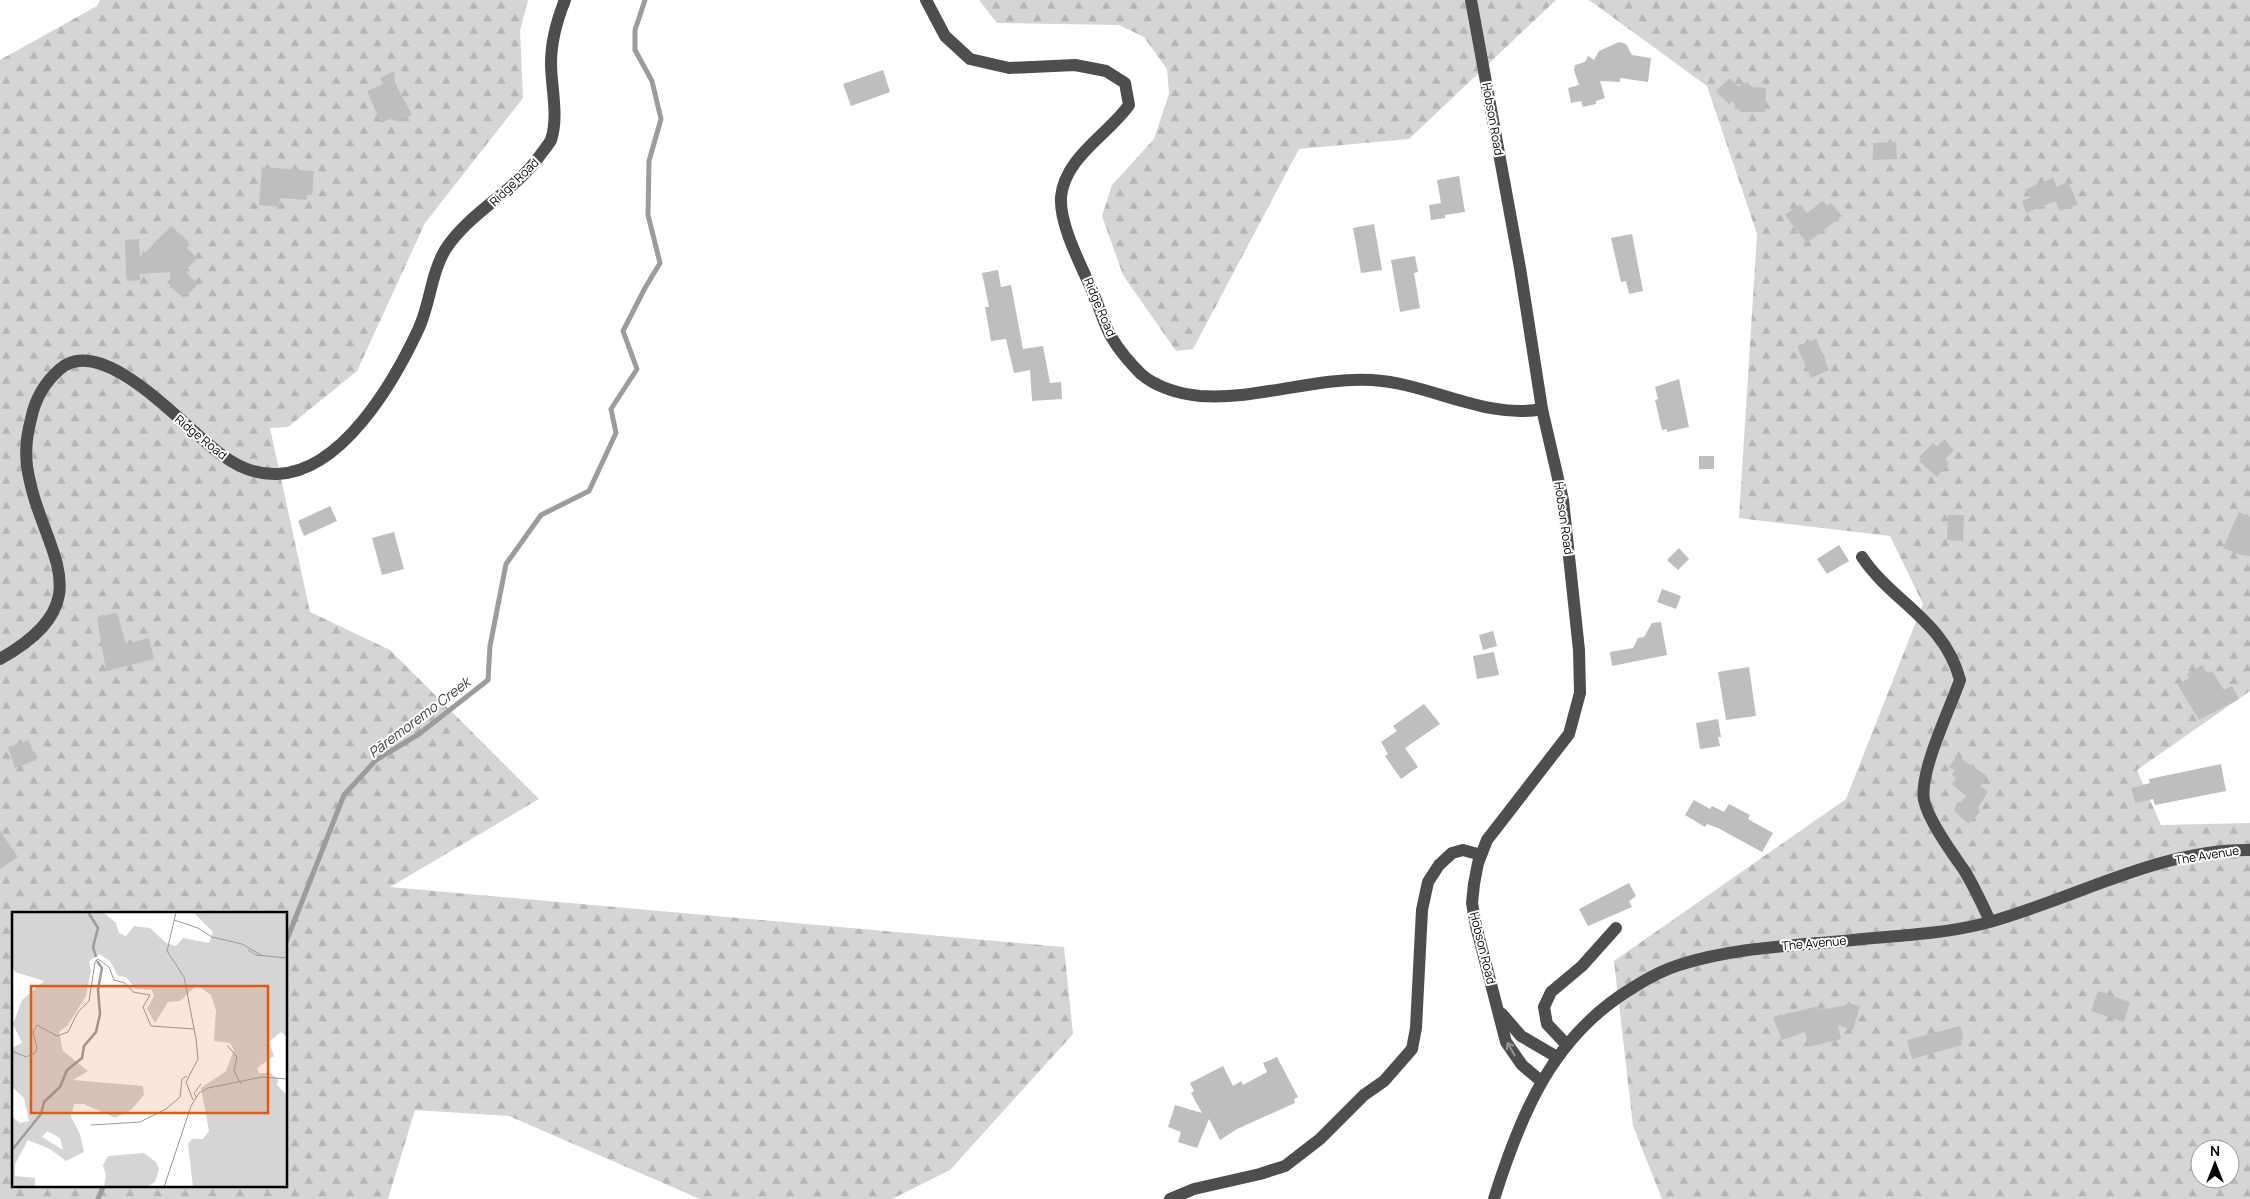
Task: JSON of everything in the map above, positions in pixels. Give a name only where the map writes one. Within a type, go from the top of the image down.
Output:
[{"type":"street","name":"Ridge Road","points":[[0,659],[38,634],[48,621],[55,607],[60,586],[57,559],[34,493],[27,467],[26,451],[32,412],[41,391],[50,378],[64,366],[77,362],[93,362],[109,366],[142,387],[219,454],[255,472],[275,474],[295,472],[315,465],[336,450],[352,434],[393,376],[420,327],[434,278],[446,249],[466,226],[535,164],[551,140],[554,107],[551,61],[556,23],[565,0]]},
{"type":"street","name":"Ridge Road","points":[[926,0],[945,36],[970,59],[1009,68],[1075,65],[1106,71],[1125,83],[1129,104],[1120,118],[1084,151],[1069,173],[1061,197],[1064,221],[1112,338],[1141,374],[1160,387],[1199,396],[1237,395],[1334,380],[1373,380],[1421,388],[1506,410],[1530,412],[1542,409]]},
{"type":"street","name":"Hobson Road","points":[[1471,0],[1520,268],[1542,409],[1563,500],[1579,650],[1580,693],[1570,734],[1486,840],[1474,884],[1472,903],[1481,948],[1506,1042],[1514,1056],[1541,1081]]},
{"type":"street","points":[[1862,557],[1874,575],[1928,623],[1952,656],[1957,669],[1960,680],[1930,763],[1925,781],[1924,801],[1947,846],[1981,900],[1990,921]]},
{"type":"street","points":[[1170,1199],[1194,1189],[1260,1174],[1284,1166],[1320,1139],[1364,1095],[1384,1081],[1412,1049],[1416,1028],[1422,910],[1428,882],[1439,865],[1452,854],[1463,850],[1481,855]]},
{"type":"street","name":"The Avenue","points":[[1494,1199],[1514,1137],[1541,1081],[1557,1057],[1610,1002],[1652,976],[1678,965],[1735,952],[1944,931],[1990,921],[2159,864],[2192,856],[2250,850]]},
{"type":"street","points":[[1567,1045],[1547,1024],[1544,1007],[1551,992],[1582,966],[1616,928]]},
{"type":"street","name":"Hobson Road","points":[[1498,1008],[1510,1025],[1521,1036],[1557,1057]]},
{"type":"green space","points":[[100,0],[528,0],[520,31],[523,98],[425,223],[357,371],[288,427],[270,428],[310,612],[390,650],[539,799],[390,887],[1064,947],[1073,1034],[950,1170],[892,1199],[700,1199],[509,1116],[415,1110],[388,1199],[0,1199],[0,60],[97,6]]},
{"type":"green space","points":[[979,0],[1556,0],[1409,139],[1299,149],[1193,349],[1176,351],[1123,275],[1102,216],[1112,185],[1154,139],[1169,94],[1167,69],[1144,37],[1119,25],[997,23]]},
{"type":"green space","points":[[1589,0],[2250,0],[2250,691],[2137,770],[2161,825],[2250,823],[2250,1199],[1662,1199],[1633,1126],[1614,961],[1846,799],[1923,604],[1890,536],[1739,518],[1757,234],[1707,86]]},
{"type":"building","points":[[1619,42],[1626,44],[1632,55],[1651,58],[1648,82],[1620,78],[1620,82],[1600,81],[1605,98],[1596,101],[1596,104],[1583,107],[1581,101],[1571,103],[1568,88],[1579,85],[1574,70],[1575,65],[1585,62],[1588,56],[1594,60],[1599,51]]},
{"type":"building","points":[[883,70],[890,92],[851,106],[843,84]]},
{"type":"building","points":[[394,71],[395,83],[412,115],[398,122],[391,119],[381,123],[367,91],[383,84],[380,78]]},
{"type":"building","points":[[1730,78],[1738,87],[1743,82],[1745,84],[1747,82],[1752,87],[1766,88],[1765,112],[1741,112],[1732,101],[1729,104],[1716,91]]},
{"type":"building","points":[[1896,142],[1897,159],[1873,160],[1873,143]]},
{"type":"building","points":[[262,167],[314,171],[312,195],[307,195],[306,200],[280,198],[279,207],[259,205]]},
{"type":"building","points":[[1459,176],[1465,212],[1445,215],[1445,218],[1431,220],[1429,205],[1441,203],[1437,180]]},
{"type":"building","points":[[2053,178],[2057,187],[2068,182],[2078,204],[2060,211],[2055,201],[2026,213],[2022,201],[2030,198],[2026,189]]},
{"type":"building","points":[[1823,201],[1827,206],[1831,203],[1842,216],[1807,243],[1785,215],[1800,204],[1807,213]]},
{"type":"building","points":[[1374,224],[1382,270],[1361,273],[1353,228]]},
{"type":"building","points":[[171,226],[189,242],[185,246],[197,258],[185,271],[198,284],[184,298],[170,287],[170,272],[140,274],[140,280],[127,281],[126,274],[124,275],[126,273],[125,240],[139,239],[140,258]]},
{"type":"building","points":[[1632,234],[1643,291],[1629,294],[1626,281],[1621,282],[1611,238]]},
{"type":"building","points":[[1415,256],[1418,272],[1414,273],[1420,308],[1400,312],[1391,260]]},
{"type":"building","points":[[998,270],[1001,287],[1011,285],[1023,349],[1043,346],[1050,383],[1061,382],[1062,399],[1032,401],[1030,370],[1014,373],[1006,339],[991,341],[985,307],[989,307],[982,273]]},
{"type":"building","points":[[1816,339],[1829,370],[1811,378],[1797,346]]},
{"type":"building","points":[[1679,379],[1689,427],[1667,432],[1667,429],[1662,430],[1655,400],[1658,399],[1655,387]]},
{"type":"building","points":[[1943,440],[1954,450],[1945,459],[1949,463],[1937,477],[1919,461],[1921,459],[1919,457],[1933,443],[1937,447]]},
{"type":"building","points":[[1699,456],[1714,456],[1714,469],[1699,469]]},
{"type":"building","points":[[330,506],[337,521],[304,536],[298,521]]},
{"type":"building","points":[[2239,512],[2250,517],[2250,556],[2241,555],[2223,548]]},
{"type":"building","points":[[1948,515],[1964,515],[1963,541],[1947,540]]},
{"type":"building","points":[[394,532],[404,569],[382,575],[372,538]]},
{"type":"building","points":[[1839,545],[1849,561],[1827,574],[1817,559]]},
{"type":"building","points":[[1679,548],[1689,559],[1678,570],[1667,560]]},
{"type":"building","points":[[1662,589],[1681,596],[1676,609],[1657,602]]},
{"type":"building","points":[[117,613],[126,644],[149,638],[154,659],[106,671],[97,617]]},
{"type":"building","points":[[1661,622],[1667,655],[1612,666],[1610,652],[1633,648],[1638,638],[1644,637],[1652,623]]},
{"type":"building","points":[[1493,631],[1497,646],[1483,650],[1479,635]]},
{"type":"building","points":[[1494,652],[1499,675],[1477,679],[1473,656]]},
{"type":"building","points":[[2202,665],[2207,673],[2212,671],[2224,690],[2232,686],[2239,699],[2199,720],[2178,685],[2189,678],[2187,674]]},
{"type":"building","points":[[1749,667],[1756,716],[1726,720],[1718,672]]},
{"type":"building","points":[[1424,704],[1440,724],[1405,748],[1418,767],[1401,779],[1385,756],[1388,754],[1381,742],[1397,731],[1393,726]]},
{"type":"building","points":[[1718,719],[1721,737],[1718,737],[1720,746],[1700,749],[1696,723]]},
{"type":"building","points":[[29,740],[36,760],[15,768],[8,747]]},
{"type":"building","points":[[1957,756],[1987,776],[1980,786],[1988,792],[1978,807],[1980,812],[1969,824],[1954,811],[1966,796],[1952,784],[1956,778],[1952,775],[1955,770],[1949,767]]},
{"type":"building","points":[[2221,764],[2226,791],[2155,805],[2153,799],[2135,803],[2131,788],[2150,783],[2149,779]]},
{"type":"building","points":[[1694,800],[1710,809],[1712,806],[1724,812],[1729,804],[1750,815],[1748,819],[1773,833],[1762,852],[1718,828],[1707,824],[1705,827],[1685,815]]},
{"type":"building","points":[[0,831],[18,857],[0,869]]},
{"type":"building","points":[[1629,883],[1636,896],[1629,901],[1632,907],[1588,926],[1579,909]]},
{"type":"building","points":[[2098,991],[2130,1002],[2124,1022],[2091,1011]]},
{"type":"building","points":[[1851,1004],[1860,1006],[1853,1030],[1838,1025],[1841,1039],[1809,1047],[1805,1032],[1782,1040],[1773,1017],[1819,1006],[1820,1010]]},
{"type":"building","points":[[1960,1026],[1963,1040],[1961,1040],[1962,1045],[1912,1059],[1907,1040]]},
{"type":"building","points":[[1277,1057],[1298,1097],[1294,1099],[1295,1103],[1237,1129],[1220,1140],[1209,1119],[1197,1148],[1178,1142],[1181,1132],[1168,1127],[1175,1105],[1202,1113],[1191,1093],[1194,1091],[1190,1083],[1223,1066],[1233,1086],[1241,1081],[1243,1085],[1267,1072],[1263,1063]]},
{"type":"waterway","name":"Pāremoremo Creek","points":[[288,937],[344,795],[376,760],[419,734],[488,680],[490,646],[506,564],[541,515],[589,491],[616,433],[611,409],[637,369],[623,331],[660,263],[648,215],[649,161],[661,119],[652,81],[635,50],[635,30],[645,0]]},
{"type":"waterway","name":"Pāremoremo Creek","points":[[98,1199],[104,1186]]}]
